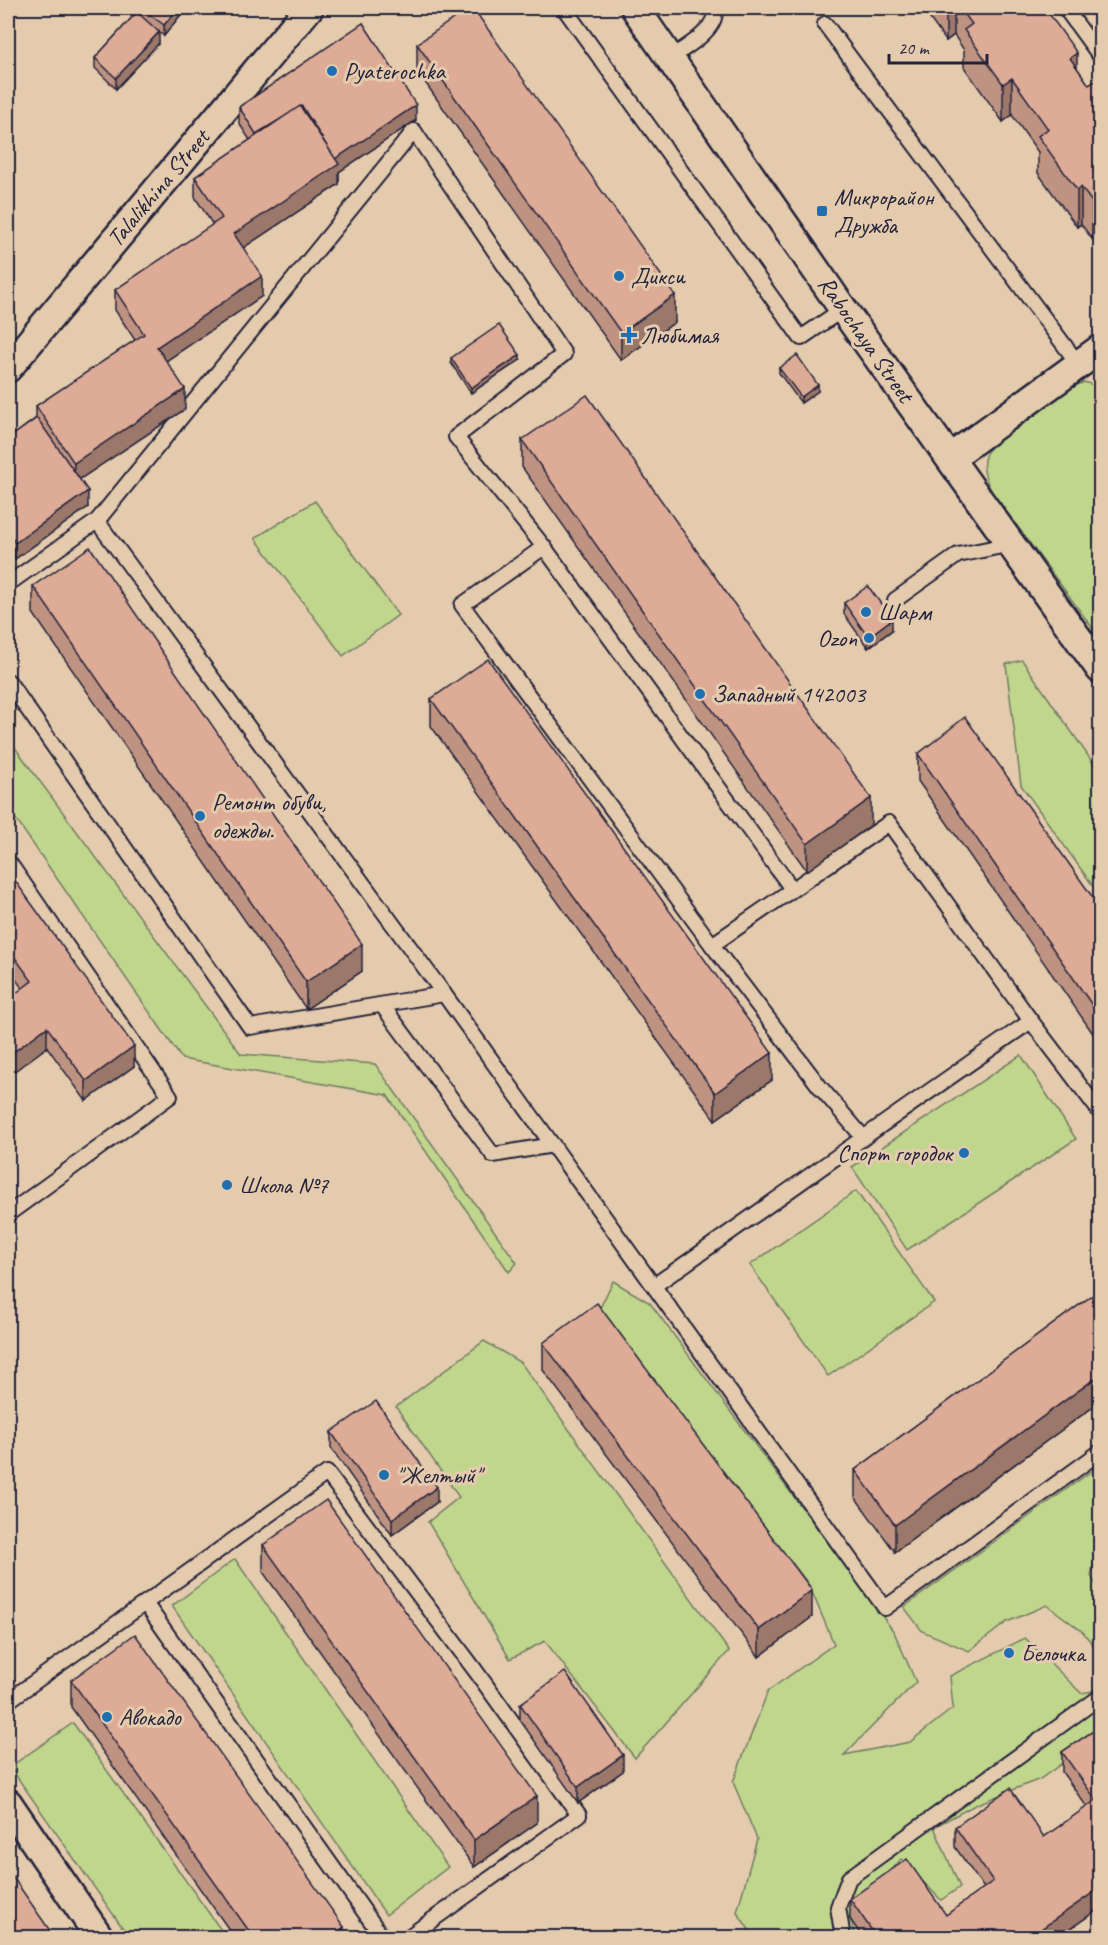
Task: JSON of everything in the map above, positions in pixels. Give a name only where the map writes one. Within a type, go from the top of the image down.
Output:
[{"type":"street","name":"Talalikhina Street","points":[[8,368],[309,8]]},
{"type":"street","name":"Rabochaya Street","points":[[634,8],[843,309],[1101,669]]},
{"type":"street","points":[[950,458],[1094,356]]},
{"type":"street","points":[[8,1803],[100,1938]]},
{"type":"lane","points":[[564,8],[801,338],[843,309]]},
{"type":"lane","points":[[670,58],[710,27],[716,16],[715,8]]},
{"type":"lane","points":[[1065,8],[1101,56]]},
{"type":"lane","points":[[825,24],[1094,356]]},
{"type":"lane","points":[[8,584],[98,520],[414,131],[564,354],[456,437],[544,547],[792,889]]},
{"type":"lane","points":[[98,520],[655,1285],[885,1608],[1101,1452]]},
{"type":"lane","points":[[895,600],[958,555],[1012,544]]},
{"type":"lane","points":[[544,547],[462,605],[712,945],[820,1087],[862,1136]]},
{"type":"lane","points":[[8,681],[250,1027],[444,994]]},
{"type":"lane","points":[[712,945],[888,823],[1031,1021],[1101,1112]]},
{"type":"lane","points":[[8,861],[170,1096],[8,1214]]},
{"type":"lane","points":[[382,1005],[493,1155],[553,1145]]},
{"type":"lane","points":[[655,1285],[824,1167],[862,1136],[1031,1021]]},
{"type":"lane","points":[[8,1701],[327,1473],[475,1670],[579,1815],[407,1938]]},
{"type":"lane","points":[[145,1603],[383,1938]]},
{"type":"lane","points":[[843,1938],[838,1907],[849,1878],[1101,1697]]},
{"type":"green space","points":[[1084,382],[1100,387],[1100,638],[992,492],[984,470],[985,456],[999,439],[1038,410]]},
{"type":"green space","points":[[315,501],[398,615],[343,656],[255,538]]},
{"type":"green space","points":[[1022,660],[1100,773],[1100,896],[1021,785],[1006,664]]},
{"type":"green space","points":[[8,738],[241,1054],[375,1064],[517,1263],[509,1272],[387,1095],[182,1059],[8,808]]},
{"type":"green space","name":"Спорт городок","points":[[1021,1055],[1076,1139],[907,1250],[852,1167]]},
{"type":"green space","points":[[856,1191],[934,1302],[828,1376],[750,1265]]},
{"type":"green space","points":[[613,1281],[650,1303],[894,1632],[916,1682],[844,1755],[910,1742],[953,1708],[950,1676],[1025,1638],[1081,1693],[1100,1690],[1100,1736],[1040,1779],[975,1805],[934,1827],[960,1887],[941,1900],[901,1859],[850,1919],[856,1937],[754,1937],[737,1912],[757,1839],[733,1782],[768,1691],[834,1644],[809,1585],[599,1310]]},
{"type":"green space","points":[[484,1341],[521,1363],[729,1651],[635,1758],[545,1641],[510,1659],[428,1522],[459,1497],[396,1407]]},
{"type":"green space","points":[[1100,1465],[1100,1537],[1091,1576],[1100,1592],[1100,1654],[1083,1632],[1047,1605],[1007,1622],[969,1651],[922,1631],[904,1607]]},
{"type":"green space","points":[[235,1559],[448,1867],[386,1915],[172,1606]]},
{"type":"green space","points":[[73,1723],[226,1937],[129,1937],[10,1767]]},
{"type":"building","points":[[141,8],[178,8],[164,25]]},
{"type":"building","points":[[469,8],[473,8],[675,295],[621,333],[417,44]]},
{"type":"building","points":[[960,8],[1045,8],[1077,53],[1070,58],[1089,85],[1097,80],[1101,85],[1101,196],[1092,202],[1081,187],[1077,190],[1038,136],[1048,129],[1012,78],[1003,84],[964,30],[972,24]]},
{"type":"building","points":[[137,12],[159,32],[116,78],[95,58]]},
{"type":"building","points":[[363,23],[416,105],[335,159],[302,106],[256,134],[239,107]]},
{"type":"building","points":[[300,106],[339,164],[234,234],[262,276],[157,347],[185,389],[74,463],[36,406],[144,334],[115,290],[222,218],[195,177]]},
{"type":"building","points":[[499,325],[520,355],[471,388],[451,358]]},
{"type":"building","points":[[797,355],[818,385],[801,397],[779,368]]},
{"type":"building","points":[[587,395],[871,798],[807,844],[522,440]]},
{"type":"building","points":[[37,418],[88,491],[15,543],[8,532],[8,439]]},
{"type":"building","points":[[90,547],[362,944],[306,982],[33,586]]},
{"type":"building","points":[[868,586],[892,619],[868,637],[844,603]]},
{"type":"building","points":[[488,659],[772,1053],[715,1093],[431,699]]},
{"type":"building","points":[[965,717],[1101,909],[1101,1018],[918,754]]},
{"type":"building","points":[[8,871],[134,1046],[86,1081],[47,1027],[8,1056],[8,999],[32,981],[8,948]]},
{"type":"building","points":[[1101,1289],[1101,1374],[895,1525],[855,1470]]},
{"type":"building","points":[[597,1303],[812,1590],[759,1630],[543,1343]]},
{"type":"building","name":"\"Желтый\"","points":[[376,1401],[437,1487],[392,1519],[331,1432]]},
{"type":"building","points":[[326,1500],[537,1796],[474,1840],[263,1545]]},
{"type":"building","points":[[135,1634],[344,1927],[329,1938],[254,1938],[71,1680]]},
{"type":"building","points":[[565,1672],[623,1755],[578,1787],[520,1704]]},
{"type":"building","points":[[1101,1726],[1101,1887],[1028,1938],[877,1938],[850,1899],[907,1859],[946,1915],[993,1881],[955,1827],[1010,1788],[1044,1837],[1096,1800],[1062,1752]]},
{"type":"building","points":[[8,1870],[55,1938],[8,1938]]},
{"type":"place","name":"Pyaterochka","points":[[332,71]]},
{"type":"place","name":"Микрорайон Дружба","points":[[822,211]]},
{"type":"place","name":"Дикси","points":[[619,276]]},
{"type":"place","name":"Любимая","points":[[629,335]]},
{"type":"place","name":"Шарм","points":[[866,612]]},
{"type":"place","name":"Ozon","points":[[869,638]]},
{"type":"place","name":"Западный 142003","points":[[700,694]]},
{"type":"place","name":"Ремонт обуви, одежды.","points":[[200,816]]},
{"type":"place","name":"Спорт городок","points":[[964,1153]]},
{"type":"place","name":"Школа №7","points":[[227,1185]]},
{"type":"place","name":"\"Желтый\"","points":[[384,1475]]},
{"type":"place","name":"Белочка","points":[[1009,1653]]},
{"type":"place","name":"Авокадо","points":[[107,1717]]}]
